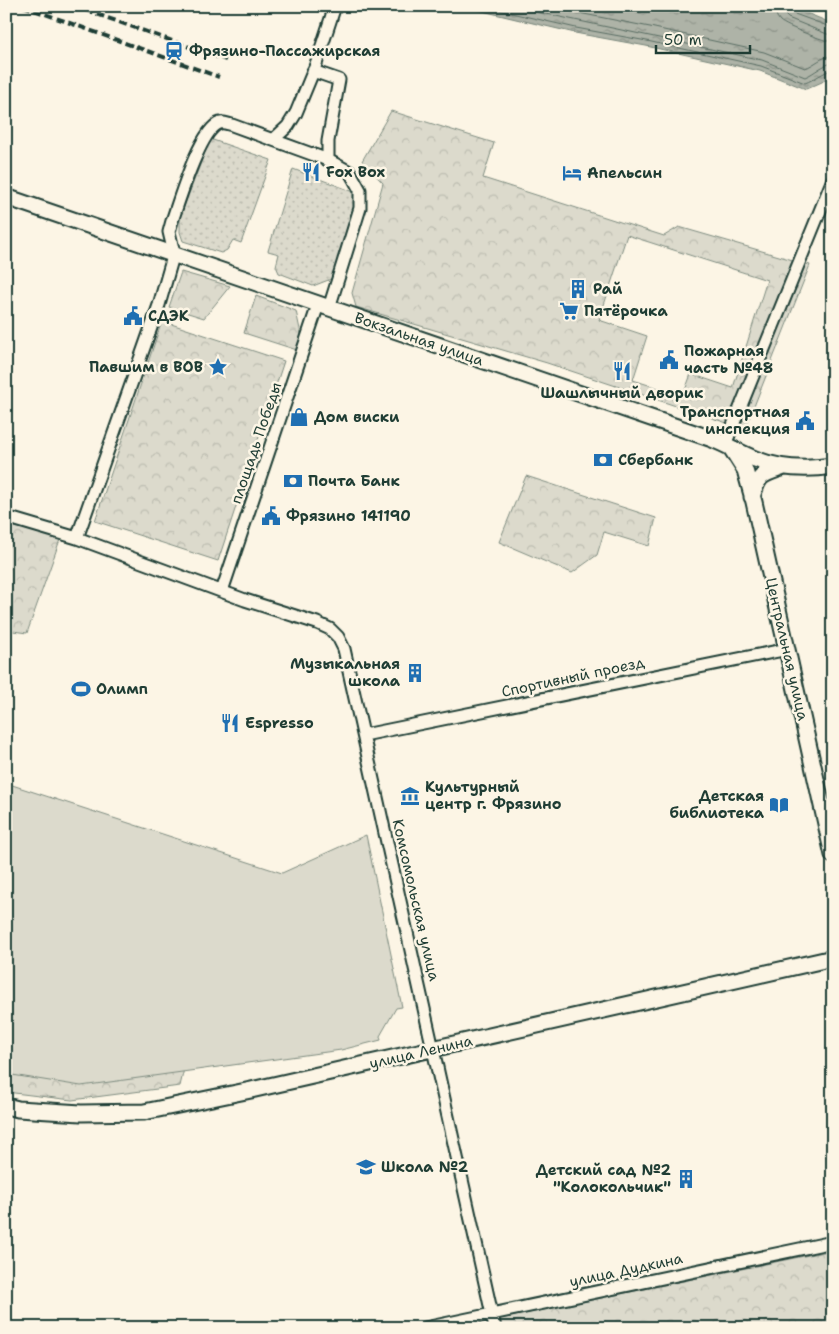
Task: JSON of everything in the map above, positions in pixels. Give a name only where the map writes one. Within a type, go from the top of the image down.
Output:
[{"type":"street","points":[[273,140],[288,126],[296,113],[313,71],[335,6]]},
{"type":"street","points":[[313,71],[339,80],[328,140],[328,160]]},
{"type":"street","name":"площадь Победы","points":[[174,253],[169,232],[186,181],[199,148],[208,132],[220,123],[227,123],[328,160],[350,172],[360,190],[360,208],[222,591]]},
{"type":"street","points":[[728,446],[833,179]]},
{"type":"street","name":"Вокзальная улица","points":[[6,197],[174,253],[728,446],[756,460],[784,467],[812,469],[833,466]]},
{"type":"street","points":[[77,538],[160,305],[174,253]]},
{"type":"street","name":"Центральная улица","points":[[728,446],[745,470],[752,497],[788,649],[833,855]]},
{"type":"street","points":[[752,497],[757,481],[764,474],[784,467]]},
{"type":"street","name":"Комсомольская улица","points":[[6,517],[77,538],[222,591],[317,623],[330,629],[338,637],[344,648],[364,735],[494,1328]]},
{"type":"street","name":"Спортивный проезд","points":[[364,735],[788,649]]},
{"type":"street","name":"улица Ленина","points":[[6,1106],[81,1113],[144,1112],[434,1049],[833,958]]},
{"type":"street","name":"улица Дудкина","points":[[425,1328],[833,1242]]},
{"type":"green space","points":[[391,111],[494,143],[483,178],[664,236],[679,227],[810,265],[745,429],[547,363],[356,307],[352,293],[383,183],[362,161]],"holes":[[[627,235],[767,280],[733,388],[691,374],[683,396],[633,380],[647,336],[599,320]]]},
{"type":"green space","points":[[210,139],[271,160],[241,243],[233,240],[227,250],[221,253],[183,241],[180,232],[180,217]]},
{"type":"green space","points":[[293,169],[354,192],[354,211],[331,279],[313,286],[279,273],[276,266],[279,254],[268,251]]},
{"type":"green space","points":[[181,272],[230,286],[204,318],[169,307]]},
{"type":"green space","points":[[256,296],[296,311],[302,339],[297,350],[244,333]]},
{"type":"green space","points":[[162,321],[284,361],[218,561],[95,521]]},
{"type":"green space","points":[[526,476],[656,518],[649,546],[604,532],[597,555],[572,573],[499,542]]},
{"type":"green space","points":[[6,521],[62,534],[27,633],[6,630]]},
{"type":"green space","points":[[6,783],[282,873],[366,835],[402,1007],[396,1008],[380,1036],[381,1040],[341,1050],[81,1086],[6,1074]]},
{"type":"green space","points":[[6,1005],[190,1043],[180,1086],[72,1100],[6,1092]]},
{"type":"green space","points":[[833,1250],[833,1328],[502,1328],[500,1319]]},
{"type":"water","points":[[461,6],[786,6],[831,23],[833,26],[833,73],[822,82],[806,89],[760,71],[646,46],[575,33]]},
{"type":"railway","points":[[23,6],[219,77]]},
{"type":"railway","points":[[74,6],[226,60]]},
{"type":"place","name":"Фрязино-Пассажирская","points":[[174,51]]},
{"type":"place","name":"Fox Box","points":[[311,172]]},
{"type":"place","name":"Апельсин","points":[[572,173]]},
{"type":"place","name":"Рай","points":[[578,289]]},
{"type":"place","name":"Пятёрочка","points":[[569,311]]},
{"type":"place","name":"СДЭК","points":[[133,316]]},
{"type":"place","name":"Пожарная часть №48","points":[[669,360]]},
{"type":"place","name":"Павшим в ВОВ","points":[[218,367]]},
{"type":"place","name":"Шашлычный дворик","points":[[622,371]]},
{"type":"place","name":"Дом виски","points":[[299,417]]},
{"type":"place","name":"Транспортная инспекция","points":[[805,421]]},
{"type":"place","name":"Сбербанк","points":[[603,460]]},
{"type":"place","name":"Почта Банк","points":[[293,481]]},
{"type":"place","name":"Фрязино 141190","points":[[271,516]]},
{"type":"place","name":"Музыкальная школа","points":[[415,673]]},
{"type":"place","name":"Олимп","points":[[81,689]]},
{"type":"place","name":"Espresso","points":[[230,723]]},
{"type":"place","name":"Культурный центр г. Фрязино","points":[[410,796]]},
{"type":"place","name":"Детская библиотека","points":[[779,805]]},
{"type":"place","name":"Школа №2","points":[[366,1167]]},
{"type":"place","name":"Детский сад №2 \"Колокольчик\"","points":[[686,1179]]}]
